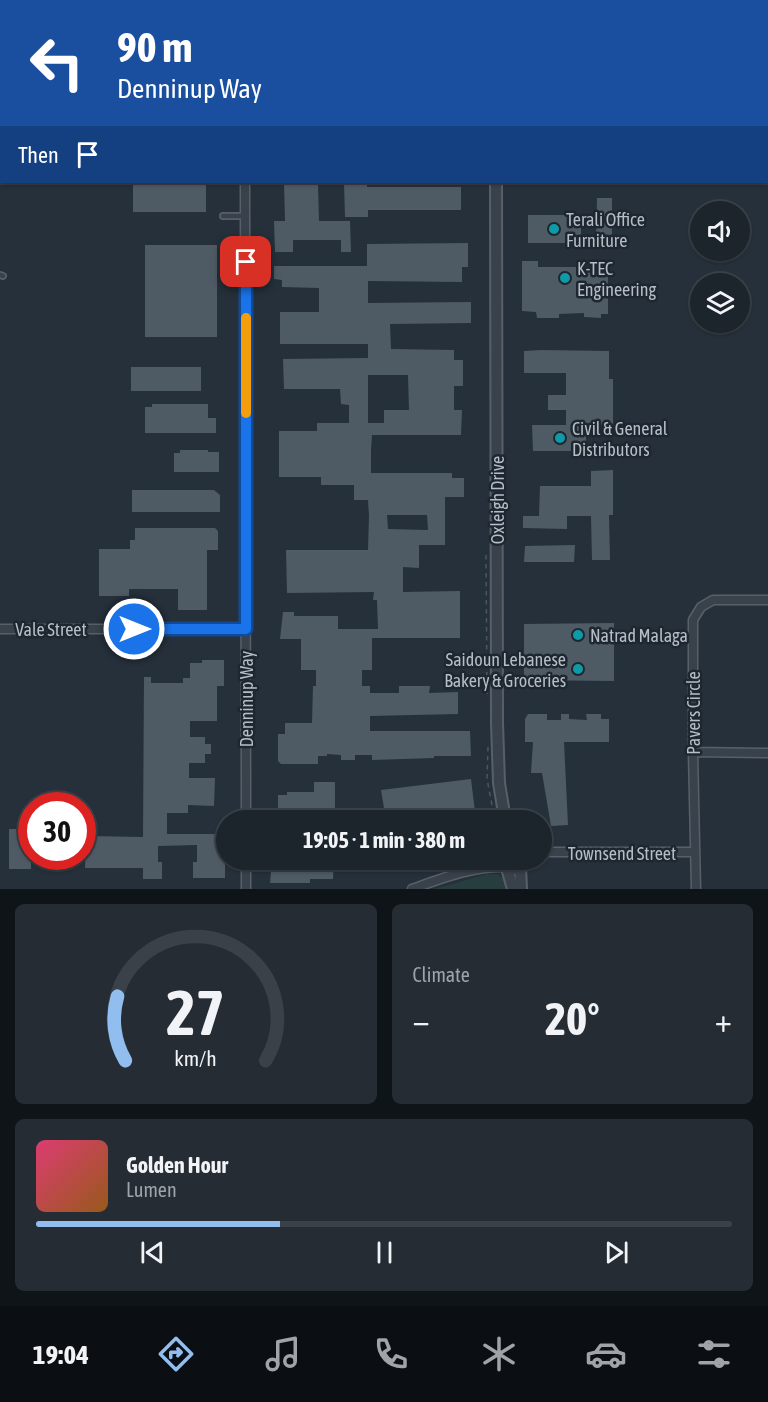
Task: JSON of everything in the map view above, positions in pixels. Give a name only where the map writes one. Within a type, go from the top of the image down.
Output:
[{"type":"street","name":"Denninup Way","points":[[245,183],[246,810]]},
{"type":"street","name":"Oxleigh Drive","points":[[496,183],[496,723],[499,783],[503,810]]},
{"type":"street","name":"Pavers Circle","points":[[696,889],[693,620],[701,607],[713,600],[768,600]]},
{"type":"street","name":"Vale Street","points":[[0,629],[246,629]]},
{"type":"street","points":[[693,752],[768,753]]},
{"type":"street","name":"Townsend Street","points":[[552,853],[695,852]]},
{"type":"street","points":[[246,870],[246,889]]},
{"type":"street","points":[[412,889],[472,870]]},
{"type":"street","points":[[507,870],[513,889]]},
{"type":"street","points":[[521,889],[523,870]]},
{"type":"lane","points":[[223,216],[245,216]]},
{"type":"green space","points":[[487,874],[498,874],[506,882],[507,889],[434,889]]},
{"type":"building","points":[[133,183],[206,183],[206,212],[133,212]]},
{"type":"building","points":[[344,183],[367,183],[367,187],[461,187],[461,210],[368,210],[368,217],[345,217]]},
{"type":"building","points":[[284,184],[318,184],[319,221],[350,221],[351,252],[341,252],[341,240],[293,240],[293,252],[275,252],[274,221],[285,221]]},
{"type":"building","points":[[597,198],[612,198],[612,244],[596,244]]},
{"type":"building","name":"Terali Office Furniture","points":[[528,215],[581,215],[581,243],[528,243]]},
{"type":"building","points":[[468,243],[468,267],[462,267],[462,282],[368,281],[368,303],[471,302],[471,323],[390,324],[391,349],[454,350],[454,360],[463,360],[463,386],[454,386],[454,410],[462,410],[461,435],[372,435],[371,450],[371,473],[452,473],[452,478],[464,478],[464,497],[445,497],[445,545],[419,545],[419,568],[403,567],[403,592],[460,591],[460,638],[372,638],[372,670],[362,670],[362,686],[370,686],[370,693],[399,693],[399,686],[430,686],[429,693],[458,692],[458,714],[370,716],[370,731],[470,731],[471,756],[372,760],[372,755],[355,755],[355,760],[341,760],[341,755],[327,754],[327,756],[318,756],[318,764],[281,764],[278,761],[278,734],[285,734],[285,723],[312,723],[313,686],[316,686],[316,670],[301,670],[301,639],[280,639],[283,612],[294,612],[294,616],[338,616],[338,629],[378,629],[377,600],[373,600],[374,592],[287,593],[286,550],[368,550],[369,516],[368,500],[354,500],[354,485],[321,485],[321,477],[279,477],[279,431],[317,431],[317,423],[349,423],[349,405],[341,404],[340,389],[284,389],[283,359],[368,358],[368,344],[280,344],[280,312],[319,312],[319,288],[282,287],[282,280],[274,279],[274,266],[367,266],[367,244]],"holes":[[[368,375],[408,375],[409,410],[384,410],[384,423],[368,423]],[[387,515],[427,515],[428,530],[388,529]]]},
{"type":"building","points":[[145,245],[217,245],[217,337],[145,337]]},
{"type":"building","points":[[522,261],[538,261],[538,267],[608,267],[608,314],[601,314],[601,318],[584,317],[584,313],[559,314],[559,318],[537,318],[536,312],[522,311]]},
{"type":"building","points":[[524,351],[609,351],[609,379],[613,379],[613,425],[586,425],[586,451],[533,451],[532,425],[566,425],[566,410],[548,410],[548,395],[566,395],[566,373],[524,373]]},
{"type":"building","points":[[131,367],[201,367],[201,391],[131,391]]},
{"type":"building","points":[[152,404],[208,404],[208,418],[216,418],[216,433],[145,433],[145,407],[152,407]]},
{"type":"building","points":[[180,450],[219,452],[219,472],[174,472],[174,453],[180,453]]},
{"type":"building","points":[[613,470],[613,515],[609,515],[610,560],[592,560],[591,516],[567,516],[567,529],[523,528],[523,516],[539,516],[540,486],[591,486],[591,471]]},
{"type":"building","points":[[132,490],[214,490],[220,495],[220,512],[132,512]]},
{"type":"building","points":[[135,528],[215,528],[218,531],[218,550],[207,550],[207,610],[178,610],[178,589],[129,589],[129,596],[99,596],[99,549],[130,549],[130,540],[135,540]]},
{"type":"building","points":[[575,545],[574,562],[524,562],[525,546]]},
{"type":"building","points":[[614,623],[614,681],[524,680],[524,624]]},
{"type":"building","points":[[202,660],[224,660],[224,686],[217,686],[217,721],[190,721],[190,737],[205,737],[205,744],[211,744],[211,754],[205,754],[205,763],[189,763],[189,778],[215,778],[214,806],[188,805],[188,813],[167,813],[167,834],[216,834],[216,870],[225,870],[225,878],[193,878],[193,862],[197,862],[197,845],[158,846],[158,862],[162,862],[162,879],[143,879],[143,868],[96,868],[96,836],[143,837],[144,677],[151,677],[151,683],[183,683],[183,678],[190,678],[190,663],[202,663]]},
{"type":"building","points":[[528,714],[547,714],[547,720],[561,720],[561,714],[569,714],[569,719],[587,720],[586,714],[601,714],[601,719],[609,719],[609,742],[564,742],[568,825],[552,826],[552,810],[548,810],[542,773],[531,773],[533,742],[525,742],[525,719]]},
{"type":"building","points":[[471,779],[475,810],[384,810],[381,790]]},
{"type":"building","points":[[314,782],[335,782],[335,810],[278,810],[278,795],[287,795],[287,792],[314,792]]},
{"type":"building","points":[[9,829],[18,829],[18,869],[9,869]]},
{"type":"building","points":[[271,870],[333,870],[333,879],[310,879],[310,883],[270,883]]},
{"type":"slow traffic","points":[[246,318],[246,413]]},
{"type":"place","name":"Terali Office Furniture","points":[[554,229]]},
{"type":"place","name":"K-TEC Engineering","points":[[565,278]]},
{"type":"place","name":"Civil & General Distributors","points":[[560,438]]},
{"type":"place","name":"Natrad Malaga","points":[[578,635]]},
{"type":"place","name":"Saidoun Lebanese Bakery & Groceries","points":[[578,669]]},
{"type":"route","points":[[134,629],[246,629],[246,262]]}]
